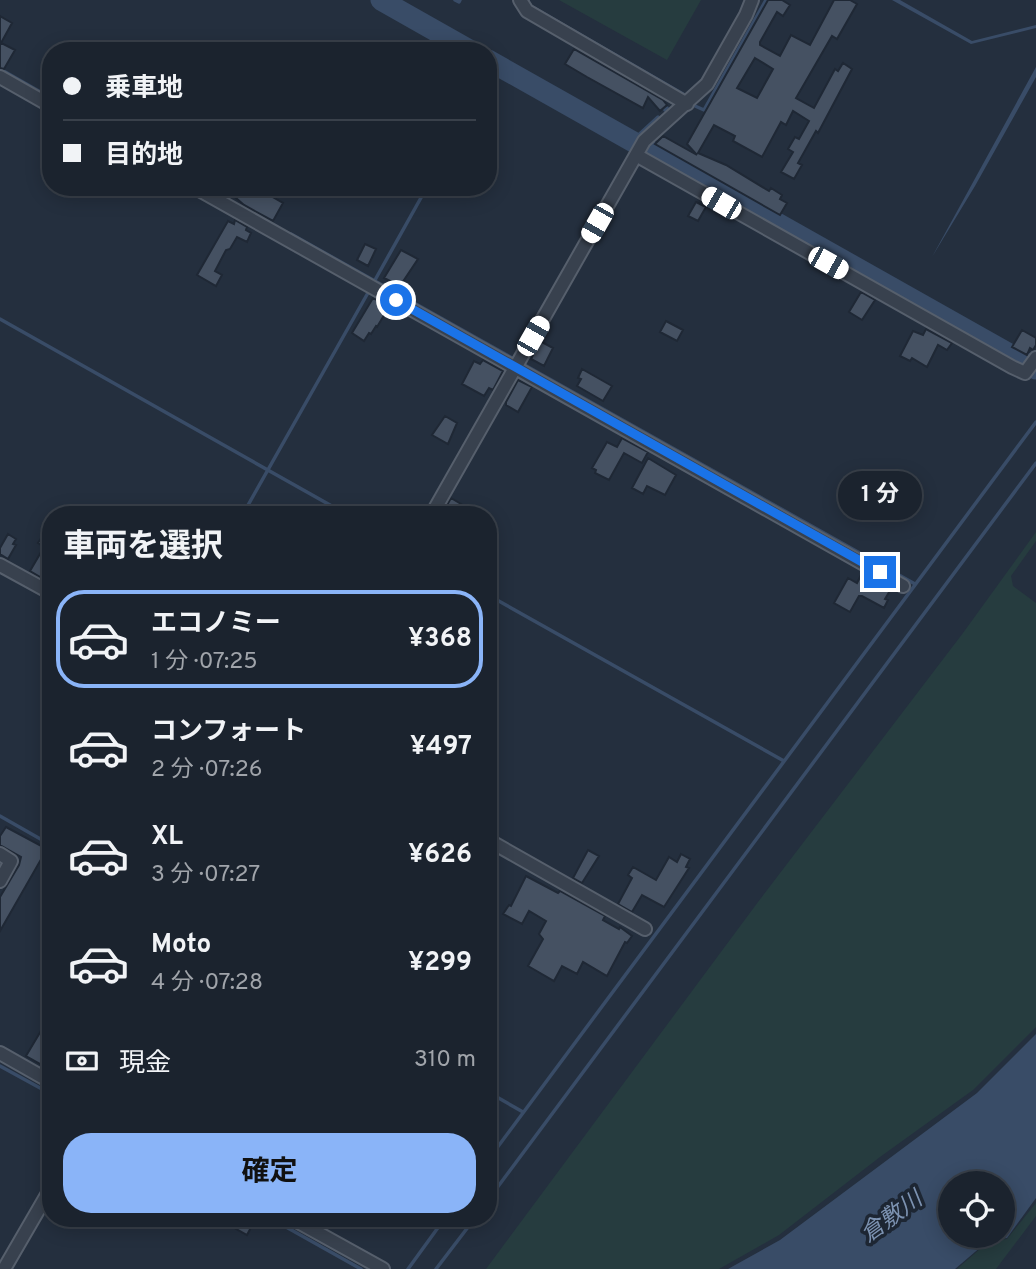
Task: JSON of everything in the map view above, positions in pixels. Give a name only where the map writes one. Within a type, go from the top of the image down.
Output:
[{"type":"street","points":[[520,0],[527,11],[687,104]]},
{"type":"street","points":[[437,506],[640,149],[707,84],[752,0]]},
{"type":"street","points":[[0,77],[42,101]]},
{"type":"street","points":[[640,149],[1012,367],[1025,373],[1032,364]]},
{"type":"street","points":[[211,196],[518,363],[903,586]]},
{"type":"street","points":[[0,565],[42,588]]},
{"type":"street","points":[[497,845],[645,929]]},
{"type":"street","points":[[0,854],[11,861],[0,881]]},
{"type":"street","points":[[0,1053],[42,1077]]},
{"type":"street","points":[[4,1269],[42,1204]]},
{"type":"street","points":[[307,1227],[383,1269]]},
{"type":"green space","points":[[559,0],[701,0],[667,60]]},
{"type":"green space","points":[[1036,532],[1036,541],[1011,576],[1013,586],[1036,603],[1036,1027],[973,1090],[779,1235],[719,1269],[486,1269],[758,902],[963,633]]},
{"type":"green space","points":[[1036,1203],[1036,1216],[1015,1244],[1015,1229]]},
{"type":"green space","points":[[981,1248],[1012,1248],[996,1269],[957,1269]]},
{"type":"water","points":[[892,0],[900,0],[972,41],[1036,25],[1036,28],[971,44]]},
{"type":"water","points":[[1036,67],[1036,77],[932,257]]},
{"type":"water","name":"倉敷川","points":[[1036,1034],[1036,1198],[1015,1227],[1015,1171],[938,1171],[938,1248],[980,1248],[955,1269],[728,1269],[780,1240],[977,1093]]},
{"type":"building","points":[[768,0],[782,0],[790,5],[783,16],[777,12],[760,42],[760,45],[780,56],[791,35],[810,45],[834,0],[850,0],[857,4],[837,39],[832,36],[796,98],[814,108],[835,69],[838,71],[843,63],[852,69],[818,133],[816,131],[798,163],[802,165],[794,179],[781,172],[793,152],[788,149],[795,137],[799,139],[809,121],[793,111],[786,125],[781,122],[762,157],[733,141],[735,136],[714,125],[698,153],[726,165],[769,191],[771,188],[782,195],[780,199],[787,203],[780,215],[655,144],[663,136],[697,155],[687,144]],"holes":[[[755,58],[773,69],[757,98],[737,88]]]},
{"type":"building","points":[[0,16],[12,23],[1,43],[15,50],[4,69],[0,68]]},
{"type":"building","points":[[574,49],[663,100],[667,105],[660,111],[648,97],[643,108],[565,64]]},
{"type":"building","points":[[271,196],[283,203],[273,221],[236,198]]},
{"type":"building","points":[[696,202],[706,207],[698,221],[688,216]]},
{"type":"building","points":[[235,220],[247,227],[246,230],[251,233],[247,242],[237,237],[230,249],[226,250],[215,271],[222,275],[216,286],[197,275],[228,221],[234,224]]},
{"type":"building","points":[[365,244],[376,249],[368,266],[357,260]]},
{"type":"building","points":[[401,250],[418,259],[400,286],[384,278]]},
{"type":"building","points":[[861,292],[875,300],[862,320],[849,312]]},
{"type":"building","points":[[373,298],[389,307],[377,327],[364,341],[352,333]]},
{"type":"building","points":[[666,321],[683,330],[677,341],[660,332]]},
{"type":"building","points":[[926,329],[952,343],[947,350],[938,345],[927,367],[912,358],[910,361],[900,356],[913,331],[923,335]]},
{"type":"building","points":[[1022,330],[1036,338],[1036,345],[1033,350],[1030,348],[1027,355],[1012,347]]},
{"type":"building","points":[[540,341],[553,348],[544,366],[531,359]]},
{"type":"building","points":[[483,360],[503,371],[493,390],[489,388],[484,396],[462,384],[474,361],[480,364]]},
{"type":"building","points":[[582,369],[612,386],[603,401],[577,386]]},
{"type":"building","points":[[518,380],[532,387],[518,412],[506,405],[506,402]]},
{"type":"building","points":[[445,416],[457,423],[448,444],[432,435]]},
{"type":"building","points":[[622,438],[648,452],[642,463],[624,453],[609,480],[595,473],[596,470],[592,468],[607,442],[617,447]]},
{"type":"building","points":[[648,458],[676,475],[665,495],[647,486],[643,494],[632,488]]},
{"type":"building","points":[[451,498],[461,504],[460,506],[446,506]]},
{"type":"building","points":[[8,534],[16,539],[13,544],[16,545],[8,559],[0,554],[0,548]]},
{"type":"building","points":[[42,550],[42,578],[30,571]]},
{"type":"building","points":[[862,573],[891,589],[885,599],[888,600],[884,608],[862,596],[859,596],[850,612],[834,603],[848,578],[857,583]]},
{"type":"building","points":[[6,827],[42,846],[42,858],[0,931],[0,897],[21,857],[0,845],[0,836]]},
{"type":"building","points":[[588,850],[599,856],[582,883],[573,878]]},
{"type":"building","points":[[681,854],[690,859],[686,867],[689,868],[664,907],[642,895],[632,912],[618,904],[632,878],[628,875],[633,867],[656,880],[669,857],[677,862]]},
{"type":"building","points":[[526,876],[605,916],[603,920],[632,936],[625,942],[607,976],[583,962],[577,974],[562,966],[554,981],[528,966],[543,939],[539,934],[546,921],[529,911],[522,924],[503,914],[509,905],[511,906]]},
{"type":"building","points":[[42,1029],[42,1065],[26,1056]]},
{"type":"building","points":[[233,1227],[251,1227],[247,1235]]},
{"type":"waterway","points":[[381,0],[455,42]]},
{"type":"waterway","points":[[455,0],[460,0]]},
{"type":"waterway","points":[[528,0],[529,5],[683,94]]},
{"type":"waterway","points":[[695,106],[704,110],[766,0]]},
{"type":"waterway","points":[[497,65],[1036,369]]},
{"type":"waterway","points":[[0,69],[42,93]]},
{"type":"waterway","points":[[632,141],[658,117]]},
{"type":"waterway","points":[[375,280],[422,196]]},
{"type":"waterway","points":[[291,234],[915,584]]},
{"type":"waterway","points":[[248,506],[369,291]]},
{"type":"waterway","points":[[0,319],[332,506]]},
{"type":"waterway","points":[[497,1148],[1036,422]]},
{"type":"waterway","points":[[497,1188],[1036,463]]},
{"type":"waterway","points":[[497,600],[784,761]]},
{"type":"waterway","points":[[0,816],[42,840]]},
{"type":"waterway","points":[[0,1066],[42,1089]]},
{"type":"waterway","points":[[497,1097],[523,1112]]},
{"type":"waterway","points":[[286,1227],[361,1269]]},
{"type":"waterway","points":[[408,1269],[438,1227]]},
{"type":"waterway","points":[[436,1269],[468,1227]]},
{"type":"route","points":[[396,300],[880,572]]}]
